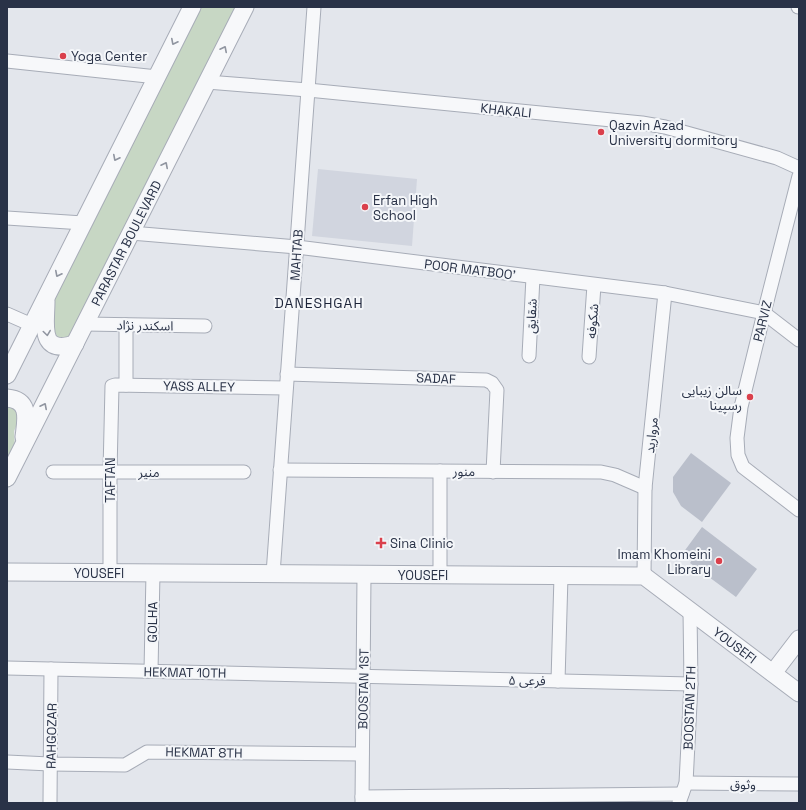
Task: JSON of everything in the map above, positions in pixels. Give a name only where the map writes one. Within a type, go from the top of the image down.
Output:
[{"type":"street","points":[[7,375],[192,7]]},
{"type":"street","name":"PARASTAR BOULEVARD","points":[[7,478],[245,7]]},
{"type":"street","name":"MAHTAB","points":[[273,574],[314,7]]},
{"type":"street","points":[[7,61],[157,77]]},
{"type":"street","name":"KHAKALI","points":[[208,82],[308,90],[642,123],[666,127],[777,158],[799,168]]},
{"type":"street","name":"PARVIZ","points":[[799,176],[741,407],[737,438],[738,455],[743,467],[799,510]]},
{"type":"street","points":[[7,218],[83,223]]},
{"type":"street","name":"POOR MATBOO'","points":[[131,233],[297,247],[665,294],[764,313],[799,340]]},
{"type":"street","name":"شقایق","points":[[529,356],[533,277]]},
{"type":"street","name":"شکوفه","points":[[589,357],[594,285]]},
{"type":"street","name":"مروارید","points":[[644,576],[645,488],[665,294]]},
{"type":"street","points":[[47,296],[46,337],[50,342],[59,347],[75,344]]},
{"type":"street","points":[[7,314],[32,325]]},
{"type":"street","name":"اسکندر نژاد","points":[[85,324],[206,326]]},
{"type":"street","points":[[126,325],[126,385]]},
{"type":"street","name":"SADAF","points":[[287,374],[486,380],[492,382],[497,390],[493,472]]},
{"type":"street","name":"YASS ALLEY","points":[[112,386],[115,384],[286,388]]},
{"type":"street","name":"TAFTAN","points":[[110,573],[112,386]]},
{"type":"street","points":[[7,398],[16,400],[25,408],[26,414],[23,447]]},
{"type":"street","name":"منور","points":[[280,470],[601,472],[615,475],[645,488]]},
{"type":"street","points":[[440,471],[440,575]]},
{"type":"street","name":"منیر","points":[[53,472],[244,472]]},
{"type":"street","name":"YOUSEFI","points":[[7,572],[644,576],[799,694]]},
{"type":"street","name":"GOLHA","points":[[151,671],[153,573]]},
{"type":"street","name":"BOOSTAN 1ST","points":[[362,800],[364,574]]},
{"type":"street","points":[[558,681],[561,576]]},
{"type":"street","name":"BOOSTAN 2TH","points":[[682,793],[691,684],[690,611]]},
{"type":"street","points":[[773,674],[799,639]]},
{"type":"street","name":"HEKMAT 10TH","points":[[7,668],[363,676]]},
{"type":"street","name":"RAHGOZAR","points":[[50,803],[52,669]]},
{"type":"street","name":"فرعی ۵","points":[[363,676],[691,684]]},
{"type":"street","name":"HEKMAT 8TH","points":[[7,762],[125,765],[147,752],[362,754]]},
{"type":"street","name":"وثوق","points":[[362,800],[682,793],[799,784]]},
{"type":"shaded area","name":"Erfan High School","points":[[318,169],[417,179],[412,246],[312,236]]},
{"type":"green space","points":[[200,7],[237,7],[73,334],[58,341],[56,334],[50,327],[55,314],[52,304]]},
{"type":"green space","points":[[16,405],[23,412],[14,431],[15,452],[7,467],[7,408]]},
{"type":"building","points":[[691,453],[731,483],[702,522],[681,506],[673,492],[673,477]]},
{"type":"building","name":"Imam Khomeini Library","points":[[702,527],[757,569],[736,597],[690,563],[692,560],[683,553]]},
{"type":"place","name":"Yoga Center","points":[[63,56]]},
{"type":"place","name":"Qazvin Azad University dormitory","points":[[601,132]]},
{"type":"place","name":"Erfan High School","points":[[365,207]]},
{"type":"place","name":"سالن زیبایی رسپینا","points":[[750,397]]},
{"type":"place","name":"Sina Clinic","points":[[381,543]]},
{"type":"place","name":"Imam Khomeini Library","points":[[719,561]]},
{"type":"district","name":"DANESHGAH","points":[[319,303]]}]
